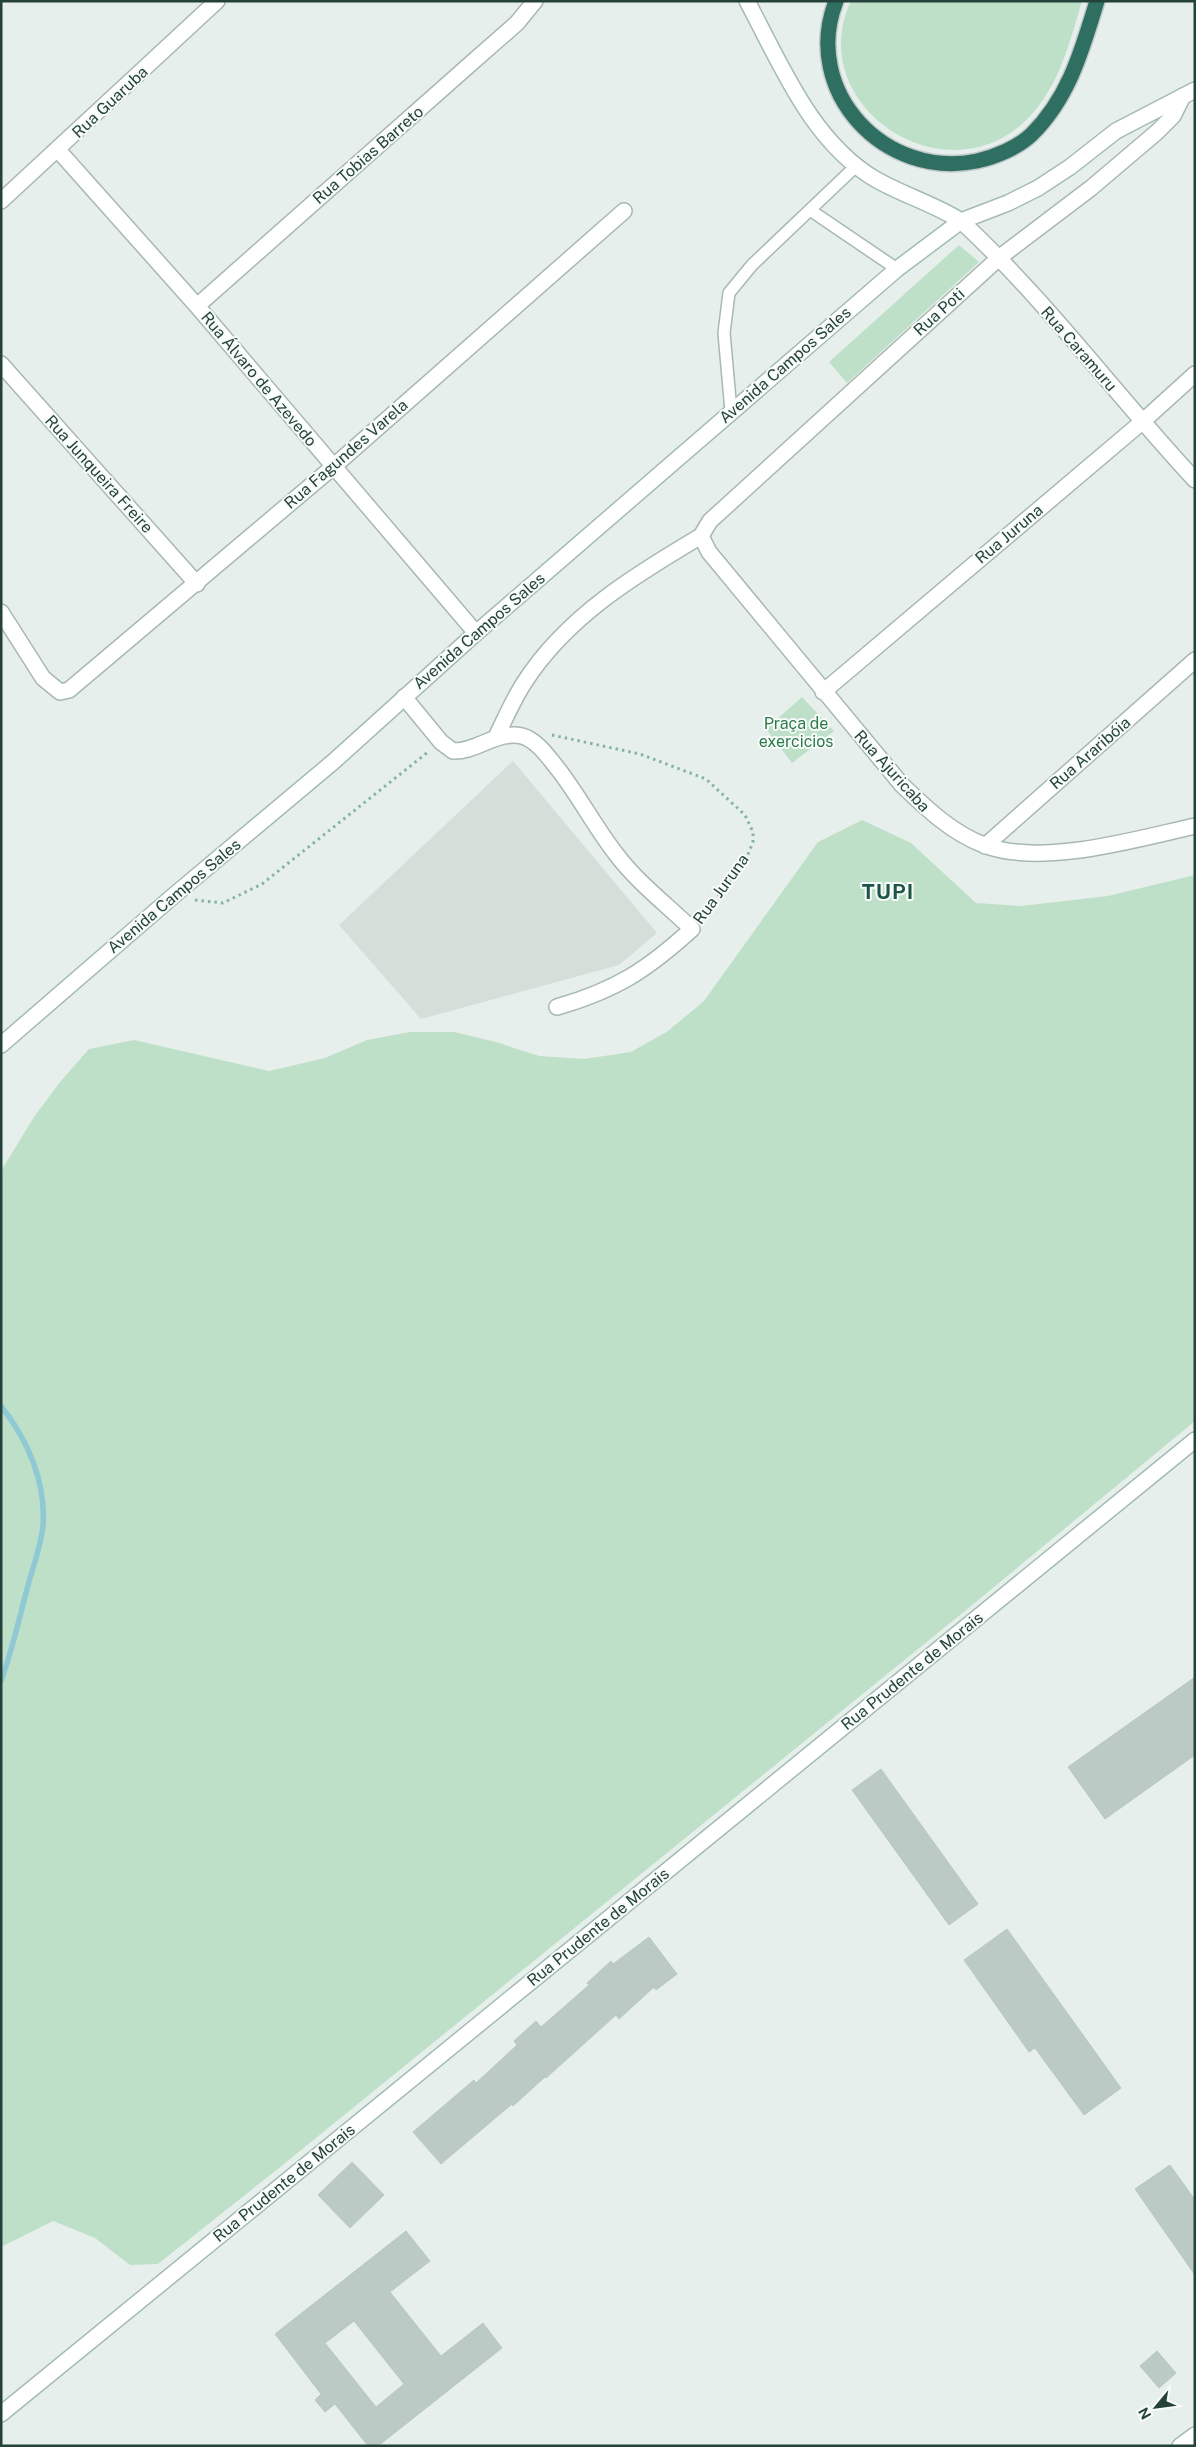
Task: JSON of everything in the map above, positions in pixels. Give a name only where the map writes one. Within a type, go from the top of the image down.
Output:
[{"type":"highway","points":[[836,1],[831,13],[827,41],[828,65],[834,86],[849,111],[866,130],[892,148],[935,163],[959,164],[990,158],[1009,149],[1030,136],[1055,108],[1080,56],[1097,1]]},
{"type":"street","name":"Rua Guaruba","points":[[1,201],[217,1]]},
{"type":"street","name":"Rua Tobias Barreto","points":[[197,306],[517,23],[536,1]]},
{"type":"street","name":"Rua Caramuru","points":[[747,1],[808,112],[838,150],[856,166],[876,179],[941,208],[961,221],[1000,257],[1142,422],[1195,480]]},
{"type":"street","name":"Avenida Campos Sales","points":[[1,1045],[172,897],[333,762],[476,633],[731,410],[897,269],[961,221],[1008,203],[1038,188],[1070,167],[1116,131],[1189,93]]},
{"type":"street","name":"Rua Poti","points":[[701,536],[710,521],[1000,257],[1091,188],[1157,132],[1173,116],[1189,93]]},
{"type":"street","name":"Rua Álvaro de Azevedo","points":[[58,150],[197,306],[332,467],[476,633]]},
{"type":"street","name":"Rua Fagundes Varela","points":[[1,612],[43,678],[56,690],[65,691],[78,684],[332,467],[624,211]]},
{"type":"street","name":"Rua Junqueira Freire","points":[[1,364],[196,584]]},
{"type":"street","name":"Rua Juruna","points":[[823,692],[1142,422],[1195,374]]},
{"type":"street","name":"Rua Ajuricaba","points":[[701,536],[709,552],[823,692],[902,785],[934,816],[963,835],[985,846],[1001,850],[1028,852],[1076,851],[1195,826]]},
{"type":"street","points":[[496,737],[524,682],[558,640],[611,593],[647,568],[701,536]]},
{"type":"street","name":"Rua Araribóia","points":[[985,846],[1195,660]]},
{"type":"street","points":[[404,697],[448,748],[458,751],[496,737],[524,736],[540,748],[553,762],[616,854],[692,928]]},
{"type":"street","name":"Rua Juruna","points":[[557,1007],[610,989],[630,978],[664,955],[692,928]]},
{"type":"street","name":"Rua Prudente de Morais","points":[[1,2414],[1195,1440]]},
{"type":"street","points":[[1180,2446],[1195,2435]]},
{"type":"lane","points":[[731,410],[724,333],[729,293],[752,265],[856,166]]},
{"type":"lane","points":[[810,210],[897,269]]},
{"type":"path","name":"Rua Juruna","points":[[524,736],[547,734],[640,754],[706,779],[745,815],[753,832],[753,842],[744,862],[692,928]]},
{"type":"path","points":[[172,897],[223,903],[262,884],[441,742]]},
{"type":"shaded area","points":[[513,761],[657,933],[619,965],[421,1019],[339,925]]},
{"type":"green space","points":[[851,1],[1082,1],[1072,35],[1053,84],[1033,113],[1021,125],[988,144],[953,150],[919,144],[887,128],[862,104],[846,73],[841,39]]},
{"type":"green space","points":[[959,245],[979,262],[847,383],[829,362]]},
{"type":"green space","name":"Praça de exercicios","points":[[802,697],[834,731],[792,763],[766,729]]},
{"type":"green space","points":[[862,820],[911,843],[976,903],[1021,906],[1108,896],[1195,875],[1195,1421],[971,1606],[279,2168],[158,2264],[130,2265],[95,2238],[53,2221],[1,2247],[1,1171],[34,1117],[60,1082],[89,1049],[134,1040],[269,1071],[325,1058],[367,1040],[410,1032],[454,1032],[496,1042],[539,1056],[584,1059],[631,1052],[668,1031],[704,1001],[818,842]]},
{"type":"building","points":[[1195,1677],[1195,1755],[1105,1819],[1068,1767]]},
{"type":"building","points":[[881,1769],[978,1904],[949,1925],[852,1790]]},
{"type":"building","points":[[1007,1929],[1121,2088],[1084,2115],[1035,2048],[1029,2052],[964,1960]]},
{"type":"building","points":[[649,1937],[677,1974],[656,1990],[654,1987],[619,2019],[616,2015],[546,2078],[441,2164],[413,2132],[474,2080],[476,2083],[517,2045],[514,2041],[536,2021],[541,2027],[589,1985],[587,1983],[611,1961],[613,1964]]},
{"type":"building","points":[[352,2162],[384,2195],[350,2228],[318,2195]]},
{"type":"building","points":[[1170,2165],[1195,2200],[1195,2275],[1135,2189]]},
{"type":"building","points":[[406,2231],[430,2261],[390,2292],[441,2356],[483,2323],[502,2348],[378,2446],[368,2446],[335,2404],[325,2412],[315,2400],[321,2394],[275,2334]],"holes":[[[354,2321],[404,2384],[376,2407],[325,2343]]]},
{"type":"building","points":[[1157,2351],[1176,2373],[1159,2388],[1140,2366]]},
{"type":"waterway","points":[[1,1406],[27,1447],[42,1493],[43,1510],[40,1542],[1,1681]]},
{"type":"district","name":"TUPI","points":[[888,891]]}]
